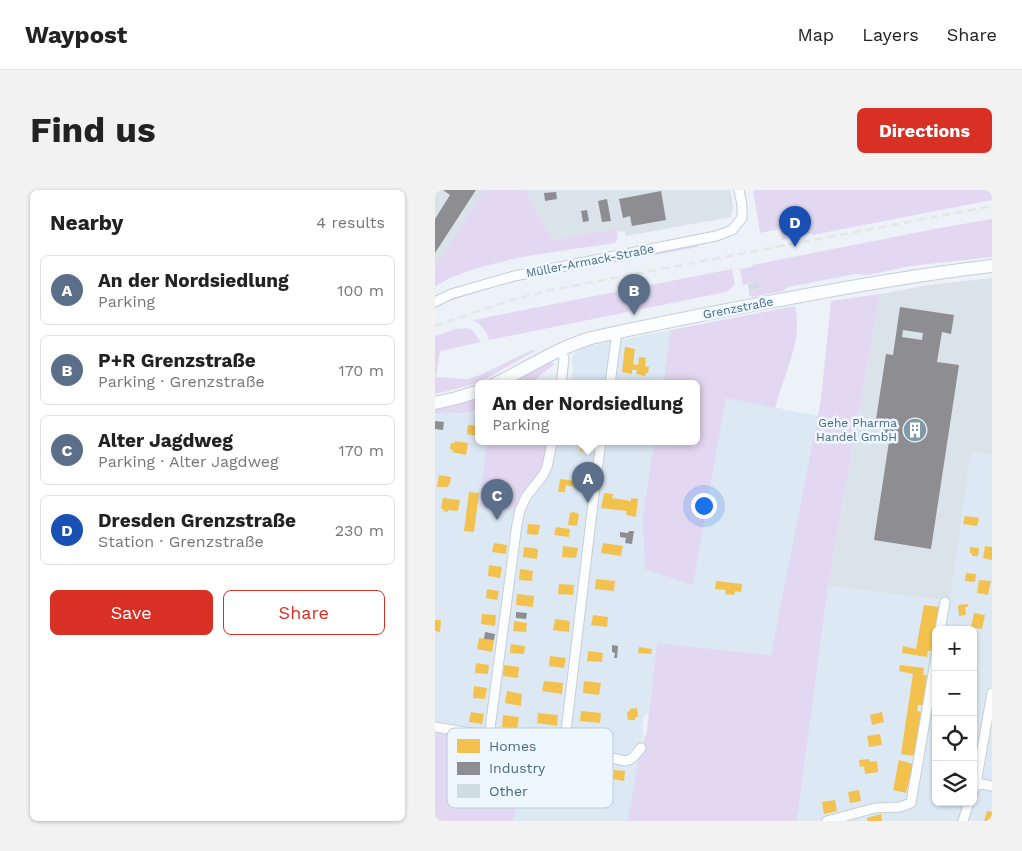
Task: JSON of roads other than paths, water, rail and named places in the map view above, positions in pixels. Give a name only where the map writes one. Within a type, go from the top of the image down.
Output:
[{"type":"main road","name":"Grenzstraße","points":[[503,380],[561,349],[584,340],[617,332],[885,280],[992,266]]},
{"type":"main road","points":[[435,403],[475,392]]},
{"type":"street","name":"Müller-Armack-Straße","points":[[435,302],[451,294],[514,276],[716,236],[732,230],[742,218],[739,190]]},
{"type":"street","points":[[611,380],[617,332]]},
{"type":"street","points":[[561,349],[564,359],[561,380]]},
{"type":"street","points":[[490,728],[520,510],[526,497],[547,467],[551,445]]},
{"type":"street","points":[[566,728],[601,445]]},
{"type":"street","points":[[941,626],[945,602]]},
{"type":"street","points":[[827,821],[875,808],[900,807],[911,803],[933,671]]},
{"type":"street","points":[[977,776],[992,693]]},
{"type":"street","points":[[613,758],[630,760],[641,748]]},
{"type":"street","points":[[977,787],[992,786]]},
{"type":"street","points":[[963,821],[968,806]]},
{"type":"railway","points":[[435,326],[508,301],[551,290],[992,206]]},
{"type":"place","name":"Dresden Grenzstraße","points":[[795,247]]},
{"type":"place","name":"P+R Grenzstraße","points":[[634,315]]},
{"type":"place","name":"Gehe Pharma Handel GmbH","points":[[915,430]]},
{"type":"place","name":"An der Nordsiedlung","points":[[588,503]]},
{"type":"place","name":"Alter Jagdweg","points":[[497,520]]}]
